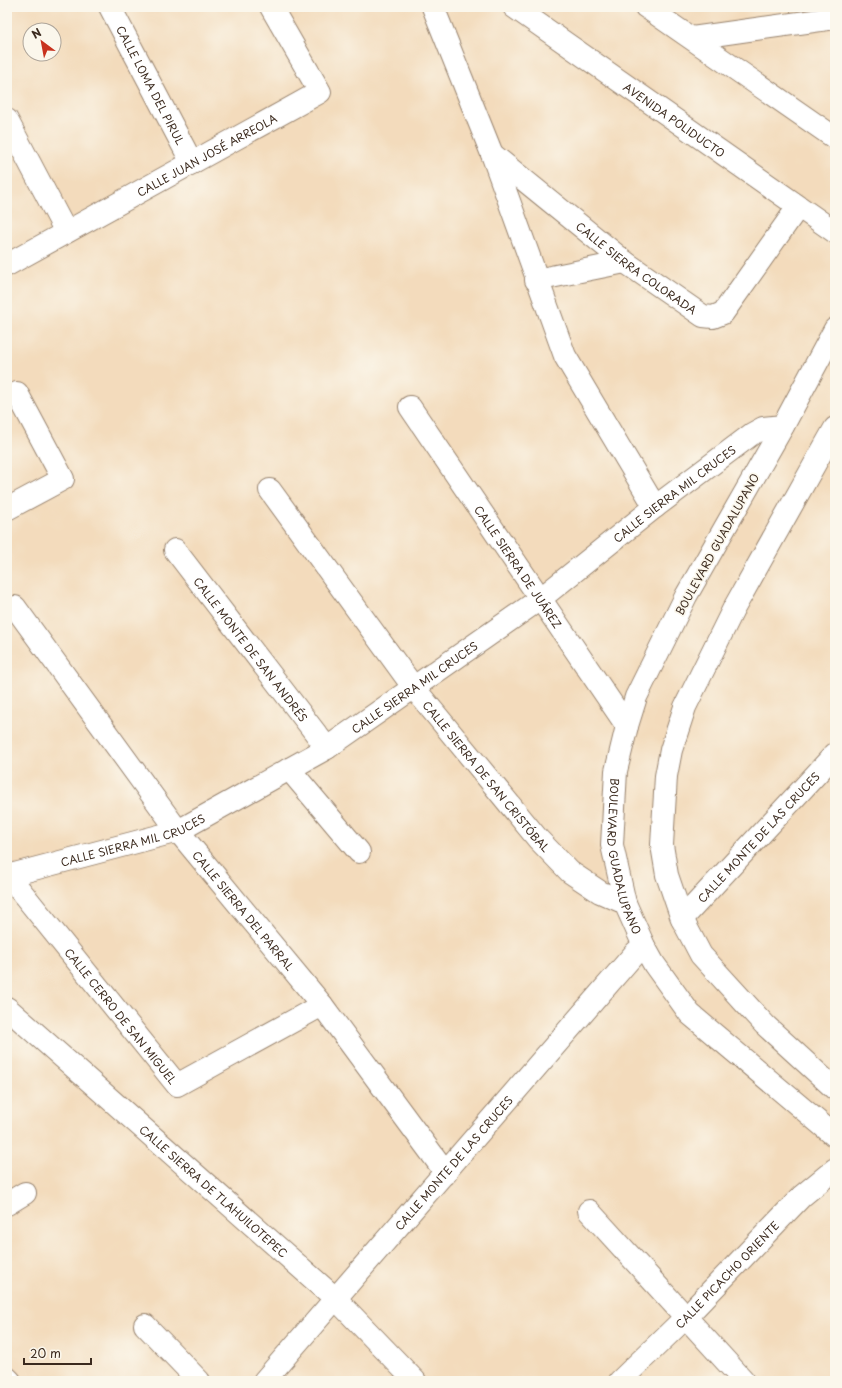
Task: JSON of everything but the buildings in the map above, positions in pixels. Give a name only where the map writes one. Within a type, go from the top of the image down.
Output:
[{"type":"street","name":"CALLE LOMA DEL PIRUL","points":[[110,7],[192,163]]},
{"type":"street","name":"CALLE JUAN JOSÉ ARREOLA","points":[[7,265],[320,92],[271,7]]},
{"type":"street","name":"CALLE SIERRA COLORADA","points":[[433,7],[492,154],[536,280],[565,356],[655,507]]},
{"type":"street","name":"AVENIDA POLIDUCTO","points":[[514,7],[835,232]]},
{"type":"street","points":[[646,7],[835,138]]},
{"type":"street","points":[[692,38],[835,18]]},
{"type":"street","points":[[7,120],[66,232]]},
{"type":"street","name":"CALLE SIERRA COLORADA","points":[[492,154],[625,262],[703,316],[713,317],[723,313],[798,207]]},
{"type":"street","points":[[536,280],[625,262]]},
{"type":"street","name":"BOULEVARD GUADALUPANO","points":[[835,329],[783,426],[686,596],[636,697],[616,771],[612,844],[625,903],[644,946],[654,964],[690,1014],[835,1136]]},
{"type":"street","points":[[7,509],[63,479],[17,393]]},
{"type":"street","name":"CALLE SIERRA DE JUÁREZ","points":[[410,406],[627,726]]},
{"type":"street","name":"CALLE SIERRA MIL CRUCES","points":[[7,875],[178,831],[327,748],[540,598],[655,507],[752,434],[763,428],[783,426]]},
{"type":"street","points":[[835,428],[734,608],[685,707],[671,750],[666,776],[662,845],[667,875],[682,919],[701,955],[765,1025],[835,1089]]},
{"type":"street","name":"CALLE SIERRA DE SAN CRISTÓBAL","points":[[270,490],[414,688],[538,839],[570,872],[600,892],[625,903]]},
{"type":"street","name":"CALLE MONTE DE SAN ANDRÉS","points":[[175,550],[327,748]]},
{"type":"street","name":"CALLE SIERRA DEL PARRAL","points":[[15,607],[178,831],[322,1005],[446,1173]]},
{"type":"street","name":"CALLE MONTE DE LAS CRUCES","points":[[682,919],[835,754]]},
{"type":"street","points":[[289,769],[359,852]]},
{"type":"street","name":"CALLE CERRO DE SAN MIGUEL","points":[[7,875],[177,1085],[322,1005]]},
{"type":"street","name":"CALLE MONTE DE LAS CRUCES","points":[[264,1381],[335,1298],[446,1173],[636,952],[644,946]]},
{"type":"street","name":"CALLE SIERRA DE TLAHUILOTEPEC","points":[[7,1008],[335,1298],[415,1381]]},
{"type":"street","name":"CALLE PICACHO ORIENTE","points":[[620,1381],[685,1318],[802,1196],[835,1169]]},
{"type":"street","points":[[589,1211],[744,1381]]},
{"type":"street","points":[[145,1325],[199,1381]]},
{"type":"street","points":[[7,1378],[10,1381]]}]
